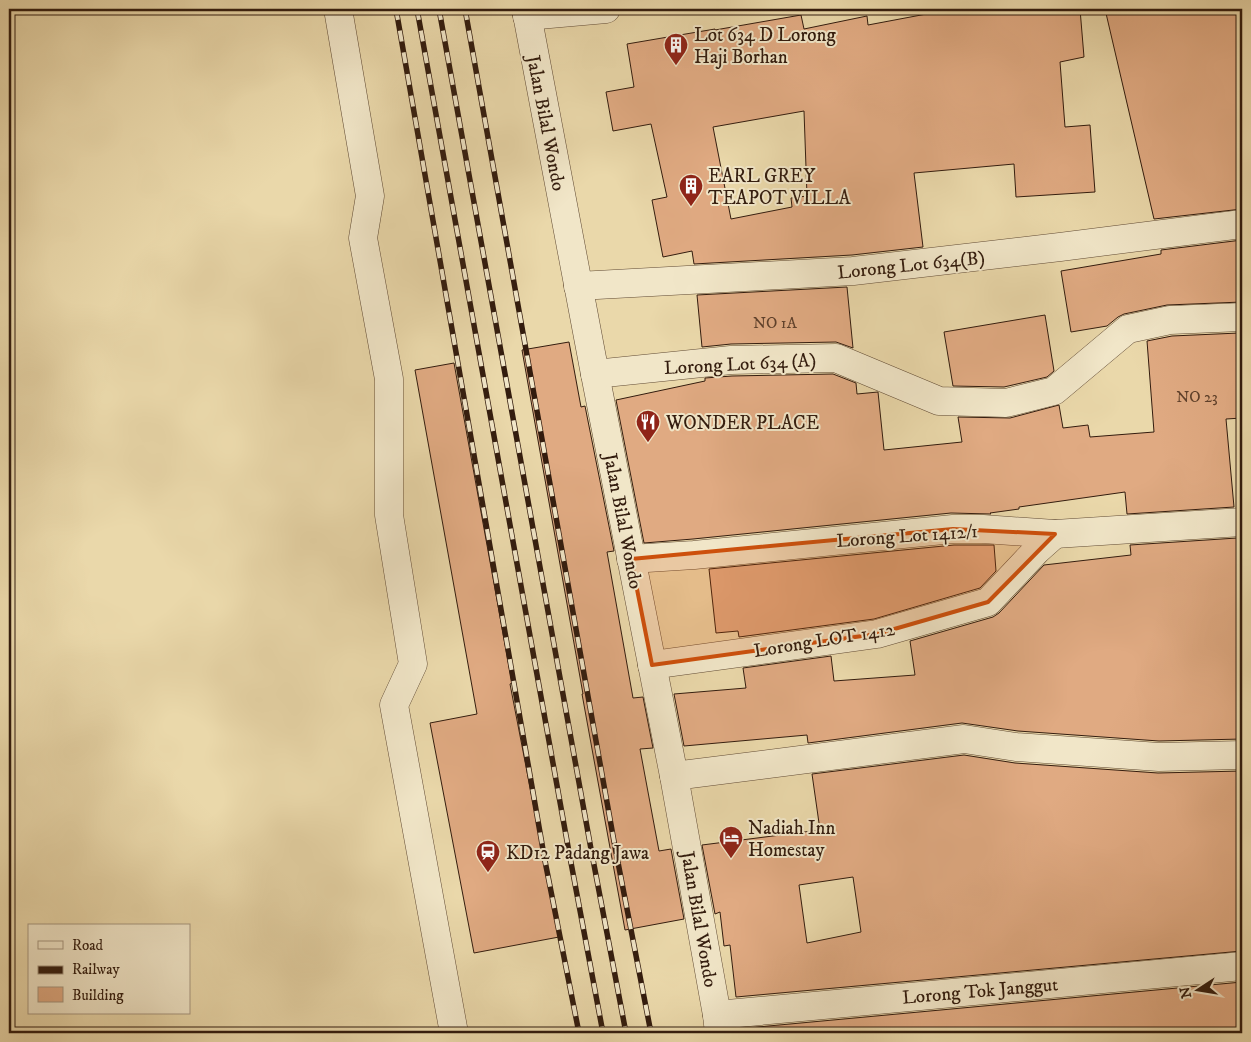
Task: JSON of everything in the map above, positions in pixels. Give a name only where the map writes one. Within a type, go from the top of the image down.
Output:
[{"type":"street","points":[[338,9],[370,196],[363,238],[389,379],[389,515],[413,664],[394,705],[454,1033]]},
{"type":"street","points":[[526,13],[606,9]]},
{"type":"street","name":"Jalan Bilal Wondo","points":[[526,13],[674,776],[718,1024]]},
{"type":"street","name":"Lorong Lot 634(B)","points":[[578,286],[852,271],[1060,248],[1242,224]]},
{"type":"street","name":"Lorong Lot 634 (A)","points":[[595,374],[731,360],[836,358],[939,401],[1006,402],[1054,391],[1128,329],[1170,320],[1242,317]]},
{"type":"street","name":"Lorong Lot 1412/1","points":[[632,559],[704,554],[953,529],[1056,534],[1242,522]]},
{"type":"street","name":"Lorong LOT 1412","points":[[652,665],[877,634],[988,602],[1037,550],[1056,534]]},
{"type":"street","points":[[674,776],[964,739],[1016,747],[1159,757],[1242,755]]},
{"type":"street","name":"Lorong Tok Janggut","points":[[718,1024],[1242,966]]},
{"type":"highlighted area","points":[[953,529],[1055,534],[988,602],[877,634],[652,665],[631,559]]},
{"type":"building","points":[[953,9],[1080,9],[1084,57],[1060,62],[1065,127],[1090,125],[1095,192],[1016,197],[1014,164],[914,173],[923,247],[852,255],[694,264],[692,251],[663,257],[652,200],[667,197],[651,124],[613,131],[606,92],[634,87],[627,44],[801,15],[804,29],[867,16],[868,25]],"holes":[[[804,111],[807,196],[791,198],[792,207],[731,219],[713,127]]]},
{"type":"building","points":[[1105,9],[1242,9],[1242,209],[1154,219]]},
{"type":"building","points":[[1242,240],[1242,302],[1167,305],[1124,314],[1107,326],[1071,332],[1061,271],[1161,254],[1161,250]]},
{"type":"building","points":[[847,287],[853,348],[836,342],[731,344],[702,347],[697,295]]},
{"type":"building","points":[[1045,315],[1054,371],[1047,377],[1004,387],[953,386],[944,332]]},
{"type":"building","points":[[1239,333],[1242,374],[1242,418],[1226,419],[1234,507],[1127,514],[1125,492],[1019,507],[1019,509],[991,514],[951,513],[644,543],[616,400],[705,381],[705,378],[833,374],[856,383],[857,394],[878,392],[884,450],[962,442],[958,417],[1010,418],[1059,405],[1063,428],[1088,425],[1090,437],[1154,432],[1147,341],[1172,336]]},
{"type":"building","points":[[569,342],[581,407],[585,406],[614,551],[607,552],[633,698],[643,697],[653,748],[640,749],[659,851],[671,849],[684,919],[625,930],[522,350]]},
{"type":"building","points":[[454,363],[512,683],[510,684],[559,937],[474,953],[430,723],[477,714],[415,370]]},
{"type":"building","points":[[1237,538],[1237,543],[1242,542],[1242,739],[1159,741],[1018,731],[962,723],[808,743],[807,735],[684,746],[674,694],[746,688],[743,668],[831,656],[834,681],[915,675],[910,641],[993,617],[1044,565],[1131,555],[1130,545]]},
{"type":"building","points":[[954,545],[994,545],[996,571],[980,588],[874,619],[739,637],[738,631],[716,633],[709,569]]},
{"type":"building","points":[[964,755],[1015,763],[1158,773],[1242,771],[1242,951],[736,997],[730,945],[724,946],[720,912],[715,914],[702,845],[820,830],[812,774]],"holes":[[[853,877],[861,932],[807,943],[799,885]]]},
{"type":"building","points":[[1242,982],[1242,1033],[747,1033],[747,1028]]},
{"type":"railway","points":[[396,9],[545,861],[579,1033]]},
{"type":"railway","points":[[417,9],[603,1033]]},
{"type":"railway","points":[[439,9],[626,1033]]},
{"type":"railway","points":[[465,9],[615,847],[651,1033]]},
{"type":"place","name":"Lot 634 D Lorong Haji Borhan","points":[[676,66]]},
{"type":"place","name":"EARL GREY TEAPOT VILLA","points":[[691,207]]},
{"type":"place","name":"WONDER PLACE","points":[[648,443]]},
{"type":"place","name":"Nadiah Inn Homestay","points":[[731,859]]},
{"type":"place","name":"KD12 Padang Jawa","points":[[488,873]]}]
